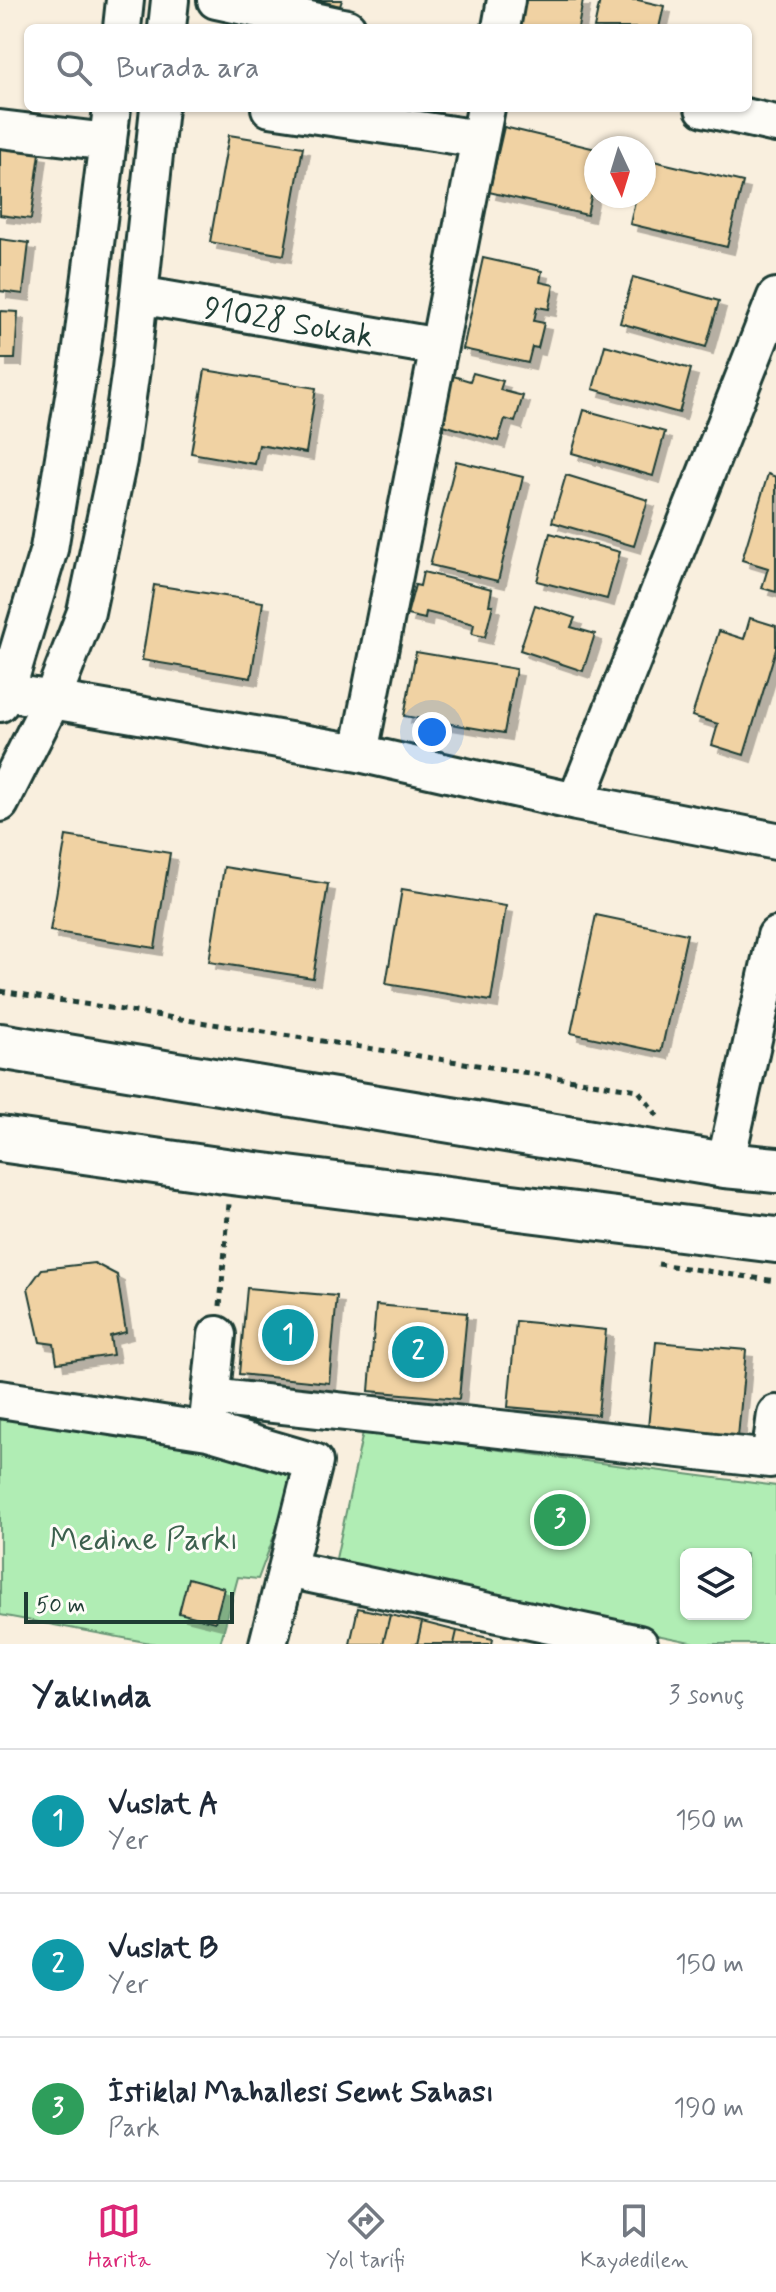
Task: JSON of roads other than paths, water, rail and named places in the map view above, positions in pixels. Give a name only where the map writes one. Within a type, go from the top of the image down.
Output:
[{"type":"main road","points":[[0,1046],[725,1165],[776,1170]]},
{"type":"main road","points":[[0,1139],[204,1168],[776,1240]]},
{"type":"street","points":[[122,24],[125,0]]},
{"type":"street","points":[[167,24],[170,0]]},
{"type":"street","points":[[216,0],[328,24]]},
{"type":"street","points":[[502,24],[506,0]]},
{"type":"street","points":[[0,803],[52,700],[89,599],[118,460],[159,112]]},
{"type":"street","points":[[323,112],[483,124],[359,753]]},
{"type":"street","points":[[722,112],[776,124]]},
{"type":"street","points":[[0,129],[110,125],[82,348],[49,549],[2,696],[52,700],[359,753],[576,802],[776,841]]},
{"type":"street","name":"91028 Sokak","points":[[139,295],[439,347]]},
{"type":"street","points":[[576,802],[776,297]]},
{"type":"street","points":[[725,1165],[776,936]]},
{"type":"street","points":[[209,1414],[217,1335]]},
{"type":"street","points":[[0,1399],[770,1459],[776,1414]]},
{"type":"street","points":[[209,1414],[314,1462],[268,1644]]},
{"type":"street","points":[[287,1569],[639,1644]]},
{"type":"place","name":"Vuslat A","points":[[288,1335]]},
{"type":"place","name":"Vuslat B","points":[[418,1352]]},
{"type":"place","name":"İstiklal Mahallesi Semt Sahası","points":[[560,1520]]},
{"type":"park label","name":"Medine Parkı","points":[[144,1538]]}]
